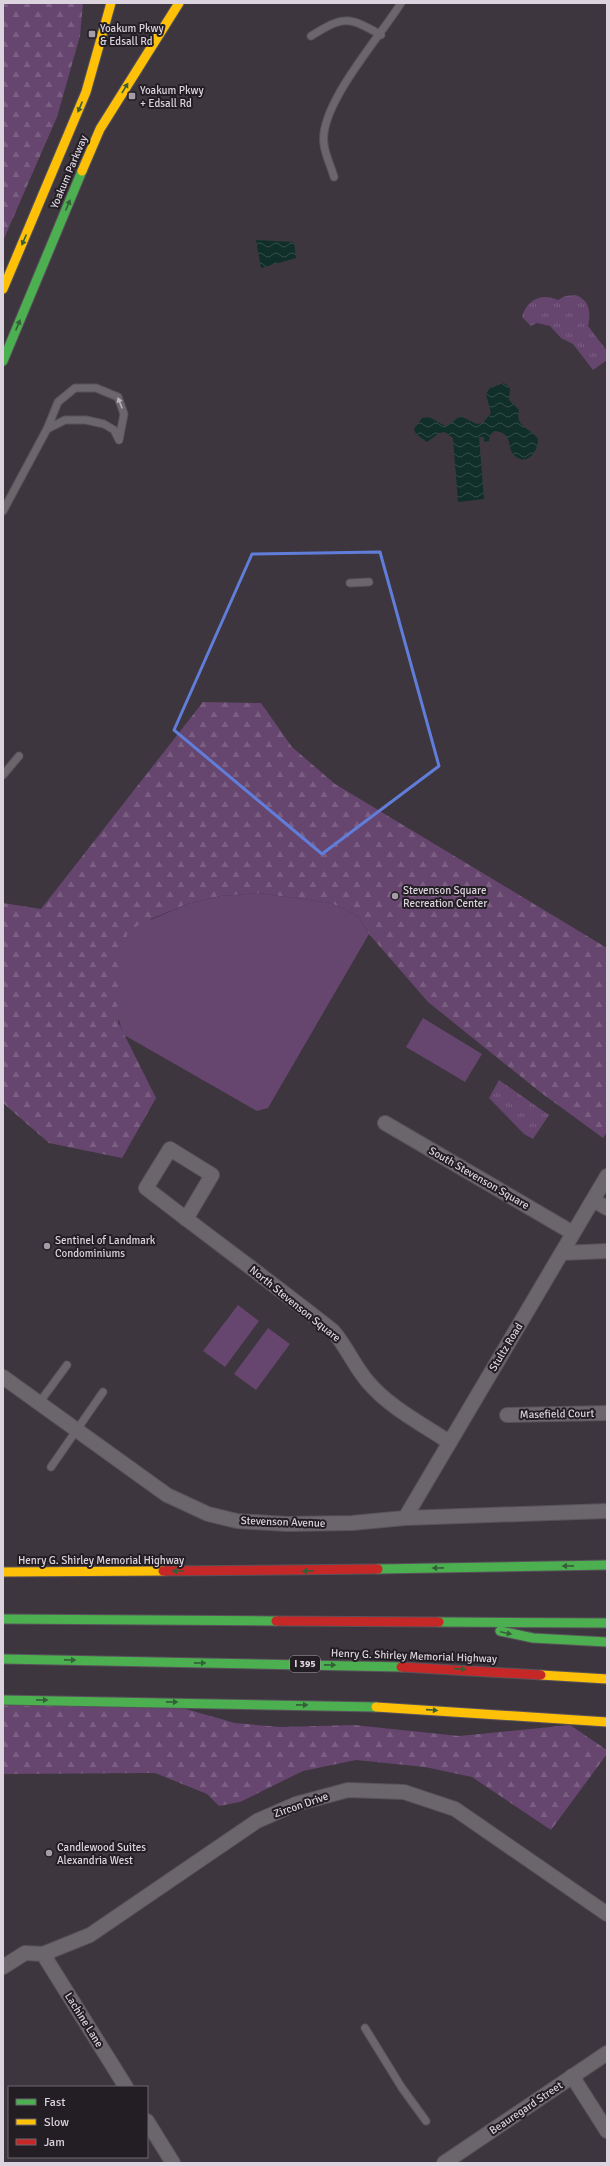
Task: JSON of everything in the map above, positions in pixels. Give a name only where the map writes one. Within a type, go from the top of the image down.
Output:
[{"type":"main road","name":"Yoakum Parkway","points":[[3,290],[86,92],[111,3]]},
{"type":"main road","name":"Yoakum Parkway","points":[[3,361],[100,129],[179,3]]},
{"type":"main road","name":"Henry G. Shirley Memorial Highway","points":[[3,1572],[287,1571],[607,1565]]},
{"type":"main road","points":[[3,1619],[607,1622]]},
{"type":"main road","points":[[454,1622],[533,1638],[607,1642]]},
{"type":"main road","name":"Henry G. Shirley Memorial Highway","points":[[3,1659],[374,1665],[607,1679]]},
{"type":"main road","points":[[3,1700],[367,1706],[607,1722]]},
{"type":"street","name":"South Stevenson Square","points":[[384,1123],[574,1233]]},
{"type":"street","name":"North Stevenson Square","points":[[186,1219],[212,1175],[170,1149],[146,1188],[186,1219],[332,1331],[343,1343],[362,1375],[376,1390],[449,1442]]},
{"type":"street","name":"Stultz Road","points":[[405,1518],[607,1176]]},
{"type":"street","points":[[593,1200],[607,1208]]},
{"type":"street","points":[[562,1252],[607,1251]]},
{"type":"street","name":"Stevenson Avenue","points":[[3,1376],[167,1495],[208,1514],[237,1522],[288,1524],[352,1523],[405,1518],[607,1511]]},
{"type":"street","name":"Masefield Court","points":[[507,1415],[607,1413]]},
{"type":"street","name":"Zircon Drive","points":[[3,1967],[25,1953],[43,1954],[90,1935],[257,1821],[296,1804],[348,1790],[404,1792],[455,1808],[607,1914]]},
{"type":"street","name":"Lachine Lane","points":[[43,1954],[125,2086]]},
{"type":"street","name":"Beauregard Street","points":[[444,2163],[607,2052]]},
{"type":"street","points":[[572,2076],[607,2131]]},
{"type":"street","points":[[148,2123],[173,2163]]},
{"type":"lane","points":[[334,177],[324,143],[327,116],[338,94],[381,35],[401,3]]},
{"type":"lane","points":[[311,36],[334,21],[357,21],[381,35]]},
{"type":"lane","points":[[3,511],[47,429],[58,402],[75,388],[96,388],[118,397],[124,414],[119,440],[114,430],[86,420],[65,420],[47,429]]},
{"type":"lane","points":[[350,583],[369,582]]},
{"type":"lane","points":[[3,775],[19,756]]},
{"type":"lane","points":[[39,1403],[66,1364]]},
{"type":"lane","points":[[51,1466],[75,1429],[103,1392]]},
{"type":"lane","points":[[364,2028],[402,2088],[426,2121]]},
{"type":"highlighted area","points":[[380,552],[439,766],[322,854],[174,730],[252,554]]},
{"type":"green space","points":[[3,3],[83,3],[80,36],[57,117],[3,241]]},
{"type":"green space","points":[[576,295],[581,297],[587,304],[589,312],[588,326],[607,351],[607,360],[593,370],[573,344],[561,338],[550,326],[537,323],[531,326],[522,317],[527,306],[536,299],[546,297],[558,300],[565,296]]},
{"type":"green space","points":[[203,702],[261,703],[292,747],[335,784],[607,948],[607,1132],[603,1138],[540,1092],[428,1002],[369,934],[358,916],[331,903],[258,893],[220,896],[187,904],[151,919],[118,1022],[156,1098],[122,1158],[49,1143],[3,1103],[3,903],[41,909]]},
{"type":"green space","points":[[258,893],[331,903],[358,916],[369,934],[268,1108],[257,1111],[124,1035],[120,1023],[117,997],[118,983],[128,930],[187,904],[220,896]]},
{"type":"green space","points":[[423,1018],[482,1054],[465,1082],[406,1047]]},
{"type":"green space","points":[[499,1080],[549,1115],[533,1139],[524,1134],[489,1098]]},
{"type":"green space","points":[[238,1305],[259,1321],[225,1367],[203,1351]]},
{"type":"green space","points":[[268,1328],[290,1344],[256,1390],[234,1374]]},
{"type":"green space","points":[[3,1696],[154,1700],[235,1723],[281,1727],[354,1725],[459,1736],[570,1725],[607,1750],[607,1754],[551,1830],[472,1777],[425,1767],[356,1760],[303,1771],[240,1802],[219,1806],[207,1794],[155,1773],[3,1774]]},
{"type":"water","points":[[256,240],[294,242],[296,258],[261,268]]},
{"type":"water","points":[[504,383],[510,388],[509,400],[519,410],[518,416],[521,424],[535,435],[538,439],[538,444],[531,456],[527,459],[523,459],[512,453],[507,437],[501,432],[494,431],[490,435],[489,441],[484,442],[484,437],[479,437],[484,499],[458,502],[453,438],[445,432],[439,433],[427,442],[416,434],[414,429],[422,418],[429,417],[445,426],[460,416],[477,424],[483,423],[491,413],[486,394],[490,388]]},
{"type":"traffic: fast","points":[[3,361],[82,171]]},
{"type":"traffic: fast","points":[[378,1569],[607,1565]]},
{"type":"traffic: fast","points":[[3,1619],[276,1621]]},
{"type":"traffic: fast","points":[[439,1622],[607,1623]]},
{"type":"traffic: fast","points":[[500,1631],[533,1638],[607,1642]]},
{"type":"traffic: fast","points":[[3,1659],[401,1667]]},
{"type":"traffic: fast","points":[[3,1700],[376,1707]]},
{"type":"traffic: slow","points":[[3,289],[86,92],[111,3]]},
{"type":"traffic: slow","points":[[82,171],[100,129],[179,3]]},
{"type":"traffic: slow","points":[[3,1572],[163,1571]]},
{"type":"traffic: slow","points":[[541,1675],[607,1679]]},
{"type":"traffic: slow","points":[[376,1707],[607,1722]]},
{"type":"traffic: jam","points":[[163,1571],[378,1569]]},
{"type":"traffic: jam","points":[[276,1621],[439,1622]]},
{"type":"traffic: jam","points":[[401,1667],[541,1675]]},
{"type":"place","name":"Yoakum Pkwy & Edsall Rd","points":[[92,34]]},
{"type":"place","name":"Yoakum Pkwy + Edsall Rd","points":[[132,96]]},
{"type":"place","name":"Stevenson Square Recreation Center","points":[[395,896]]},
{"type":"place","name":"Sentinel of Landmark Condominiums","points":[[47,1246]]},
{"type":"place","name":"Candlewood Suites Alexandria West","points":[[49,1853]]}]
